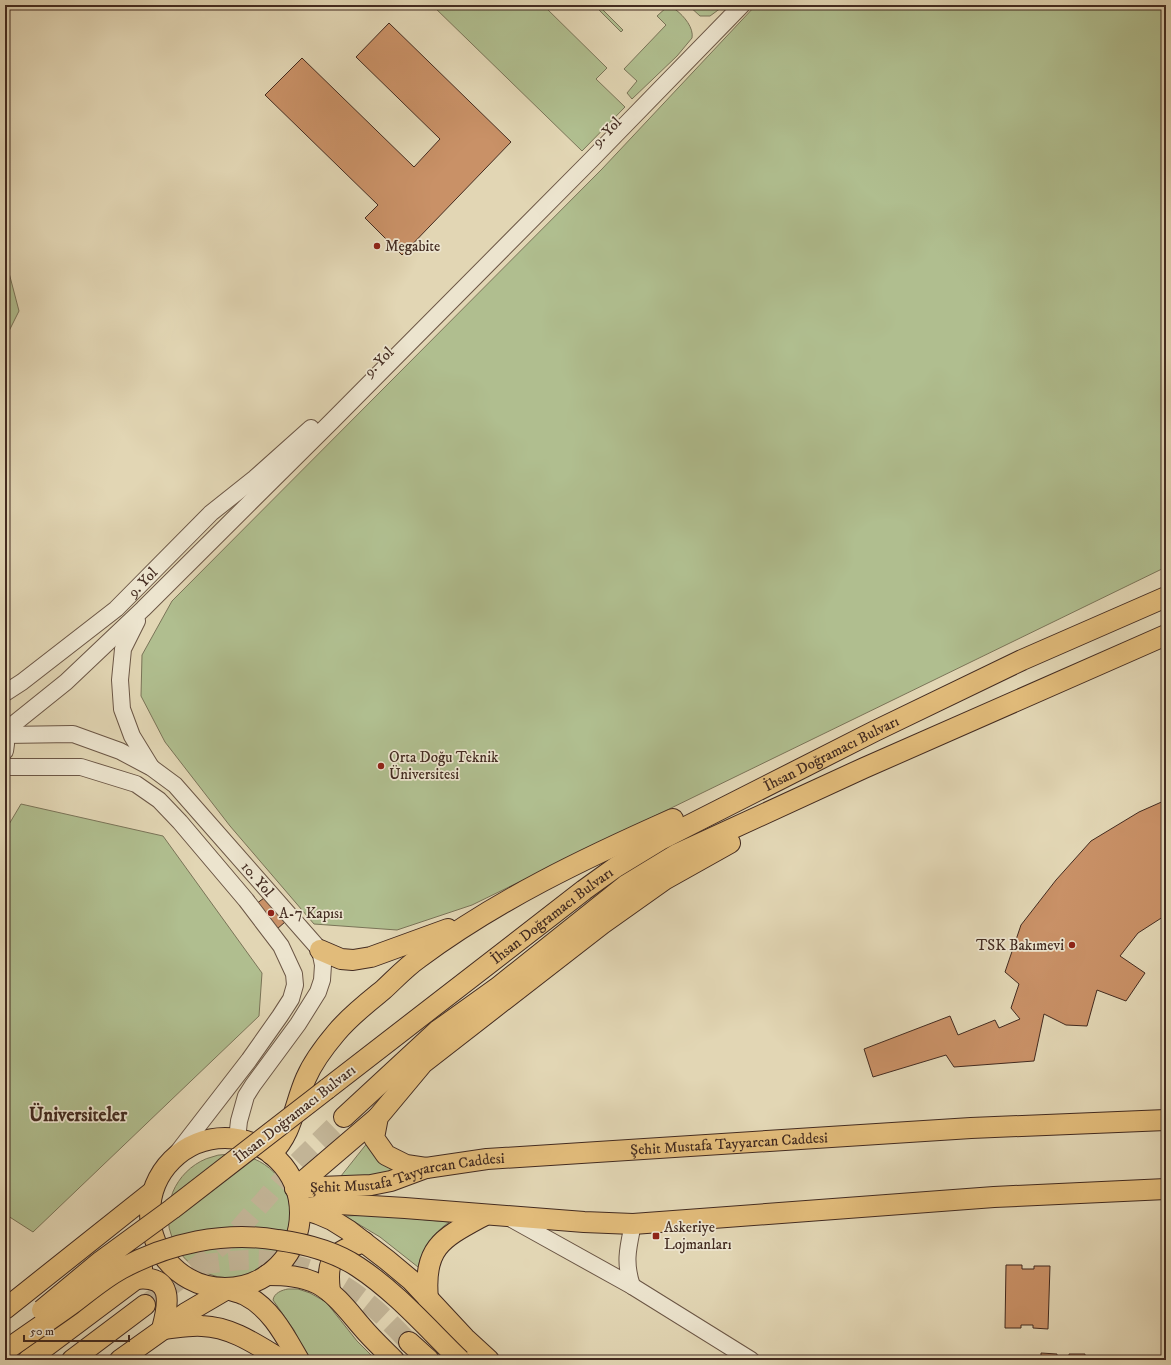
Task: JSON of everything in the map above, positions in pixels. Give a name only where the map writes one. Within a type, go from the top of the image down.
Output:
[{"type":"main road","name":"İhsan Doğramacı Bulvarı","points":[[5,1342],[101,1261],[172,1209],[584,890],[616,867],[662,838],[875,731],[1022,660],[1166,597]]},
{"type":"main road","name":"İhsan Doğramacı Bulvarı","points":[[344,1117],[437,1031],[497,988],[626,885],[677,854],[864,768],[1166,634]]},
{"type":"main road","points":[[271,1154],[280,1145],[286,1135],[306,1078],[322,1051],[338,1031],[419,958],[476,919],[546,879],[610,847],[875,731]]},
{"type":"main road","points":[[296,1188],[378,1117],[423,1062],[627,906],[664,880],[864,768]]},
{"type":"main road","points":[[320,950],[347,960],[371,957],[476,919]]},
{"type":"main road","points":[[378,1117],[374,1138],[386,1155],[406,1165],[426,1168]]},
{"type":"main road","name":"Şehit Mustafa Tayyarcan Caddesi","points":[[296,1188],[371,1184],[391,1180],[426,1168],[487,1158],[971,1128],[1166,1120]]},
{"type":"main road","points":[[120,1360],[200,1304],[227,1289],[241,1287],[255,1282],[267,1275],[280,1264],[290,1250],[298,1231],[300,1209],[296,1188],[290,1175],[271,1154],[255,1144],[237,1139],[220,1138],[204,1140],[188,1147],[174,1157],[160,1173],[152,1192],[149,1213],[152,1234],[165,1259],[175,1270],[186,1278],[206,1286],[227,1289],[245,1295],[258,1303],[274,1320],[299,1360]]},
{"type":"main road","name":"Şehit Mustafa Tayyarcan Caddesi","points":[[300,1209],[339,1204],[508,1217],[633,1224],[994,1197],[1166,1189]]},
{"type":"main road","points":[[5,1309],[152,1192]]},
{"type":"main road","points":[[300,1209],[332,1220],[364,1242],[400,1270],[465,1338],[489,1360]]},
{"type":"main road","points":[[428,1299],[427,1274],[433,1253],[441,1243],[452,1235],[486,1215]]},
{"type":"main road","points":[[28,1360],[136,1279],[149,1253],[152,1234]]},
{"type":"main road","points":[[5,1351],[99,1283],[154,1253],[179,1245],[200,1241],[240,1237],[267,1238],[304,1244],[347,1260],[369,1274],[389,1291],[460,1360]]},
{"type":"main road","points":[[330,1292],[329,1272],[330,1264],[333,1258],[340,1251],[364,1242]]},
{"type":"main road","points":[[267,1275],[306,1279],[318,1284],[330,1292],[394,1360]]},
{"type":"main road","points":[[136,1279],[148,1278],[156,1281],[166,1292],[167,1301],[162,1330]]},
{"type":"main road","points":[[72,1360],[145,1305]]},
{"type":"main road","points":[[162,1330],[202,1326],[215,1328],[244,1337],[282,1360]]},
{"type":"main road","points":[[409,1342],[429,1360]]},
{"type":"street","name":"9. Yol","points":[[5,693],[22,682],[116,609],[211,512],[255,478],[324,417],[575,165],[730,5]]},
{"type":"street","name":"9. Yol","points":[[5,731],[66,682],[143,609],[349,405],[742,5]]},
{"type":"street","name":"9. Yol","points":[[143,609],[123,649],[120,680],[122,709],[132,736],[152,768]]},
{"type":"street","name":"10. Yol","points":[[5,751],[5,735],[73,734],[120,751],[152,768],[175,785],[260,884],[320,950]]},
{"type":"street","name":"10. Yol","points":[[5,767],[81,767],[136,784],[159,800],[180,822],[246,900],[281,946],[294,974],[295,985],[291,999],[249,1060],[174,1157]]},
{"type":"street","points":[[246,900],[260,884]]},
{"type":"street","points":[[281,946],[299,926]]},
{"type":"street","points":[[237,1139],[238,1121],[246,1096],[253,1084],[298,1024],[318,992],[322,980],[323,965],[320,950]]},
{"type":"street","points":[[508,1217],[632,1286],[751,1360]]},
{"type":"street","points":[[632,1286],[628,1272],[627,1254],[633,1224]]},
{"type":"green space","points":[[432,5],[543,5],[607,68],[596,79],[625,107],[582,151]]},
{"type":"green space","points":[[594,5],[598,5],[623,30],[621,32]]},
{"type":"green space","points":[[688,5],[725,5],[710,16],[700,16]]},
{"type":"green space","points":[[756,5],[1166,5],[1166,567],[472,905],[397,930],[314,924],[230,826],[165,742],[141,696],[142,655],[172,601],[602,169]]},
{"type":"green space","points":[[667,7],[675,9],[685,19],[690,26],[692,38],[677,56],[632,99],[627,93],[637,81],[624,69],[666,25],[657,16]]},
{"type":"green space","points":[[5,263],[19,311],[5,339]]},
{"type":"green space","points":[[21,804],[163,836],[262,973],[259,1016],[33,1232],[5,1214],[5,831]]},
{"type":"green space","points":[[368,1142],[384,1165],[398,1172],[337,1181]]},
{"type":"green space","points":[[236,1154],[254,1158],[265,1164],[278,1176],[288,1192],[292,1216],[288,1240],[282,1251],[270,1264],[248,1276],[224,1278],[206,1274],[195,1268],[182,1256],[170,1234],[168,1210],[172,1192],[178,1181],[190,1168],[212,1156]]},
{"type":"green space","points":[[374,1215],[449,1222],[433,1236],[423,1253],[418,1267],[380,1237],[345,1216]]},
{"type":"green space","points":[[298,1289],[310,1293],[326,1302],[357,1341],[376,1360],[315,1360],[305,1353],[294,1330],[273,1300],[281,1291]]},
{"type":"building","points":[[389,23],[511,142],[402,255],[365,218],[378,205],[265,95],[302,58],[414,167],[440,139],[356,57]]},
{"type":"building","name":"TSK Bakımevi","points":[[1166,800],[1166,915],[1138,933],[1120,956],[1145,973],[1126,1001],[1097,990],[1087,1026],[1066,1025],[1044,1014],[1034,1061],[954,1067],[946,1055],[873,1077],[864,1049],[950,1016],[958,1035],[995,1020],[999,1028],[1020,1019],[1011,1008],[1019,984],[1005,972],[1021,925],[1056,880],[1091,841],[1139,812]]},
{"type":"building","name":"A-7 Kapısı","points":[[264,898],[285,922],[277,929],[256,904]]},
{"type":"building","points":[[1006,1265],[1022,1265],[1022,1269],[1034,1269],[1034,1266],[1050,1266],[1048,1329],[1033,1328],[1033,1325],[1021,1325],[1021,1328],[1005,1328]]},
{"type":"building","points":[[1041,1353],[1057,1354],[1057,1357],[1069,1358],[1069,1354],[1085,1354],[1085,1360],[1041,1360]]},
{"type":"tunnel","points":[[145,1305],[199,1265],[238,1230],[297,1163],[344,1117]]},
{"type":"tunnel","points":[[199,1265],[239,1260],[263,1260],[277,1261],[304,1267],[341,1284],[353,1292],[382,1315],[409,1342]]},
{"type":"place","name":"Megabite","points":[[377,246]]},
{"type":"place","name":"Orta Doğu Teknik Üniversitesi","points":[[381,766]]},
{"type":"place","name":"A-7 Kapısı","points":[[271,913]]},
{"type":"place","name":"TSK Bakımevi","points":[[1072,945]]},
{"type":"place","name":"Askeriye Lojmanları","points":[[656,1236]]},
{"type":"district","name":"Üniversiteler","points":[[78,1115]]}]
